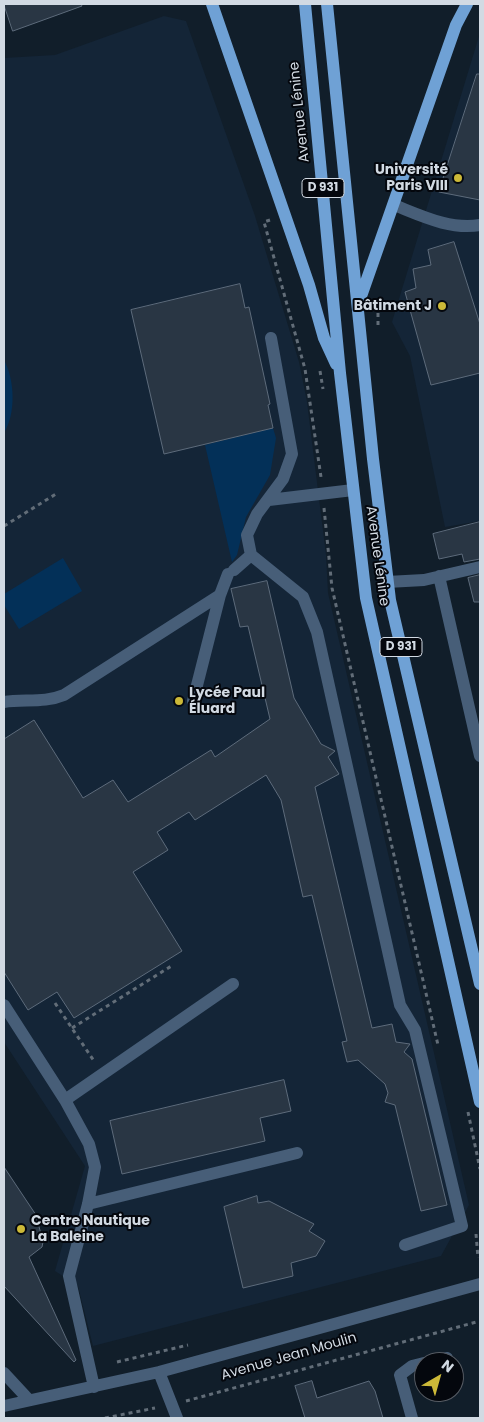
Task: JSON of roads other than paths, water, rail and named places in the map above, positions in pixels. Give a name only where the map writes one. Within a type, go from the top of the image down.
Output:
[{"type":"main road","points":[[212,4],[309,285],[324,338],[340,373]]},
{"type":"main road","name":"Avenue Lénine","points":[[305,4],[340,373],[366,598],[480,1102]]},
{"type":"main road","name":"Avenue Lénine","points":[[327,4],[387,582],[480,984]]},
{"type":"main road","points":[[358,304],[456,25],[467,4]]},
{"type":"street","points":[[394,206],[447,224],[466,227],[480,225]]},
{"type":"street","points":[[271,338],[292,454],[284,479],[257,514],[247,535],[251,555],[303,598],[317,632],[400,1005],[414,1030],[462,1226],[405,1246]]},
{"type":"street","points":[[269,500],[353,490]]},
{"type":"street","points":[[193,701],[220,595],[231,572],[251,555]]},
{"type":"street","points":[[387,582],[424,580],[480,567]]},
{"type":"street","points":[[439,576],[480,756]]},
{"type":"street","points":[[4,702],[24,699],[51,700],[64,695],[220,595]]},
{"type":"street","points":[[65,1100],[233,984]]},
{"type":"street","points":[[4,1005],[65,1100],[89,1144],[95,1167],[88,1204],[69,1276],[94,1387]]},
{"type":"street","points":[[88,1204],[297,1153]]},
{"type":"street","name":"Avenue Jean Moulin","points":[[4,1406],[159,1372],[480,1284]]},
{"type":"street","points":[[412,1418],[400,1375],[414,1366]]},
{"type":"street","points":[[159,1372],[173,1405],[176,1418]]},
{"type":"street","points":[[4,1373],[29,1400]]},
{"type":"place","name":"Université Paris VIII","points":[[458,178]]},
{"type":"place","name":"Bâtiment J","points":[[442,306]]},
{"type":"place","name":"Lycée Paul Éluard","points":[[179,701]]},
{"type":"place","name":"Centre Nautique La Baleine","points":[[21,1229]]}]
